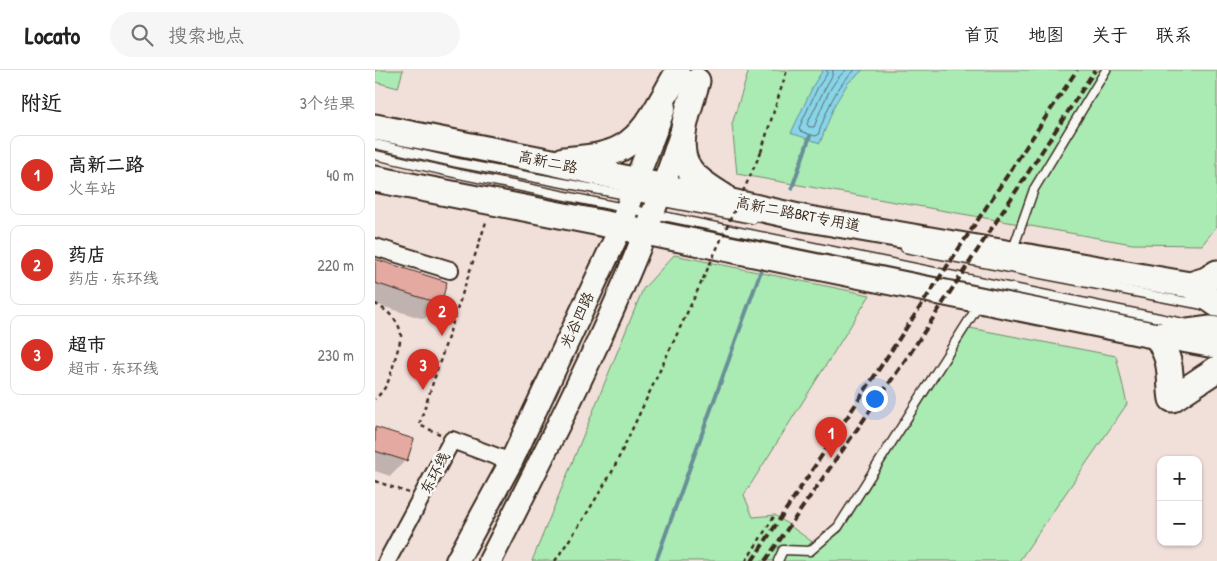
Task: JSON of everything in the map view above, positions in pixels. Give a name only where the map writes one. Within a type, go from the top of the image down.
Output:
[{"type":"main road","points":[[547,161],[584,158],[621,148],[634,139],[689,74]]},
{"type":"main road","points":[[689,74],[681,142],[683,159],[690,171],[707,186],[734,203]]},
{"type":"main road","name":"光谷四路","points":[[457,561],[511,462],[628,203],[689,74]]},
{"type":"main road","name":"光谷四路","points":[[490,561],[550,443],[607,323],[655,209],[689,74]]},
{"type":"main road","name":"高新二路","points":[[375,127],[547,161],[628,203],[655,209],[734,203],[803,218],[1190,285],[1216,324],[1157,336],[982,301],[628,203],[375,179]]},
{"type":"main road","points":[[1190,285],[1206,280],[1217,273]]},
{"type":"main road","points":[[1157,336],[1164,349],[1169,366],[1172,399],[1217,368]]},
{"type":"street","points":[[375,247],[451,270]]},
{"type":"street","name":"东环线","points":[[387,561],[452,440],[511,462]]},
{"type":"lane","points":[[1012,254],[1034,189],[1106,70]]},
{"type":"lane","points":[[375,144],[628,203]]},
{"type":"lane","points":[[375,155],[628,203]]},
{"type":"lane","name":"高新二路BRT专用道","points":[[655,209],[765,222]]},
{"type":"lane","name":"高新二路BRT专用道","points":[[655,209],[1216,324]]},
{"type":"lane","points":[[893,246],[1216,324]]},
{"type":"lane","points":[[778,561],[783,550],[810,551],[838,527],[982,301]]},
{"type":"path","points":[[555,561],[612,472],[761,152],[787,70]]},
{"type":"path","points":[[452,440],[419,426],[489,214]]},
{"type":"path","points":[[375,304],[384,308],[396,322],[401,334],[392,374],[385,390],[375,399]]},
{"type":"path","points":[[375,481],[422,498]]},
{"type":"path","points":[[746,561],[775,515]]},
{"type":"green space","points":[[375,70],[403,70],[398,88],[375,82]]},
{"type":"green space","points":[[749,70],[1217,70],[1217,226],[1202,245],[1132,244],[737,174],[732,124]]},
{"type":"green space","points":[[674,255],[870,295],[744,495],[753,517],[775,515],[818,546],[841,532],[970,328],[1116,356],[1127,404],[1019,561],[532,561],[643,289]]},
{"type":"water","points":[[823,70],[863,70],[848,83],[835,104],[820,143],[791,133],[814,84]]},
{"type":"building","points":[[375,259],[447,282],[441,304],[375,283]]},
{"type":"building","points":[[375,427],[414,439],[407,461],[375,451]]},
{"type":"waterway","points":[[792,188],[810,136]]},
{"type":"waterway","points":[[656,561],[763,265]]},
{"type":"railway","points":[[752,561],[1077,70]]},
{"type":"railway","points":[[765,561],[911,352],[1095,70]]},
{"type":"place","name":"药店","points":[[442,336]]},
{"type":"place","name":"超市","points":[[423,390]]},
{"type":"place","name":"高新二路","points":[[831,458]]}]
